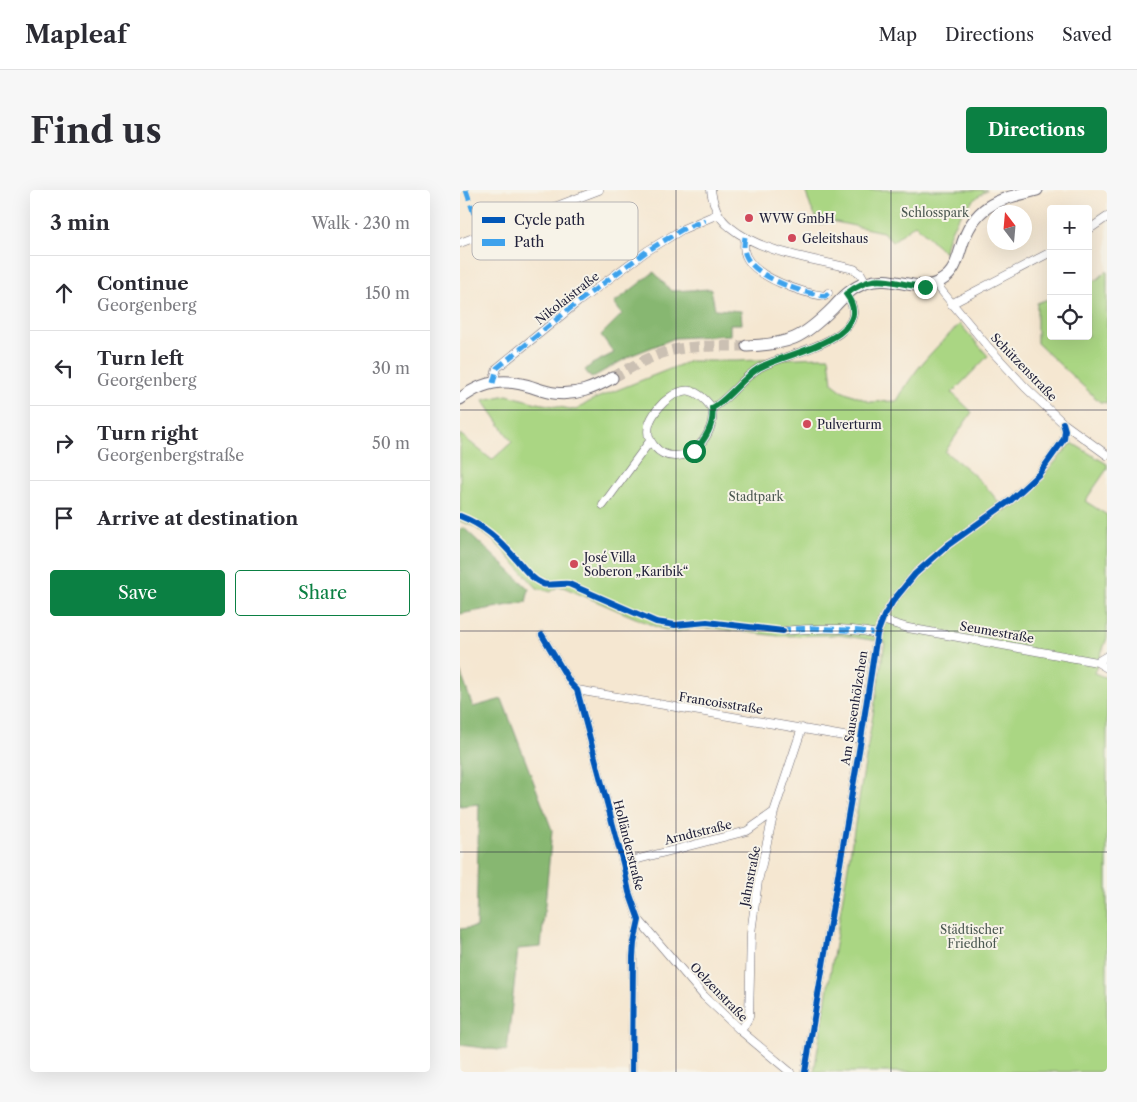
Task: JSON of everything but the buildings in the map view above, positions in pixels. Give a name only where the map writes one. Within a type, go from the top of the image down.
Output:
[{"type":"main road","points":[[747,346],[779,344],[795,339],[816,324],[846,294],[866,283],[888,280],[920,286],[936,284],[953,270],[969,228],[983,211],[999,200],[1037,190]]},
{"type":"main road","points":[[460,399],[478,387],[493,383],[512,382],[554,394],[566,394],[588,390],[612,378]]},
{"type":"street","points":[[566,202],[598,190]]},
{"type":"street","points":[[711,190],[718,214],[729,227],[745,237],[790,255],[854,269],[861,274],[866,283]]},
{"type":"street","name":"Nikolaistraße","points":[[638,258],[683,229],[718,214]]},
{"type":"street","points":[[1092,227],[1107,216]]},
{"type":"street","points":[[460,242],[472,237]]},
{"type":"street","points":[[745,237],[743,245],[745,256],[761,272],[785,285],[804,292],[825,296],[828,293]]},
{"type":"street","points":[[951,304],[1047,254]]},
{"type":"street","name":"Nikolaistraße","points":[[493,383],[497,368],[578,302],[635,260]]},
{"type":"street","name":"Schützenstraße","points":[[936,284],[1001,361],[1063,423],[1107,455]]},
{"type":"street","points":[[712,408],[718,405],[739,383],[757,369],[778,359],[820,345],[843,331],[852,321],[853,314],[852,302],[846,294]]},
{"type":"street","points":[[690,390],[698,393],[712,408],[713,418],[708,432],[698,447],[690,453],[674,456],[664,454],[650,442],[648,430],[651,419],[661,406],[680,391],[690,390]]},
{"type":"street","name":"Am Sausenhölzchen","points":[[805,1072],[861,739],[876,634],[892,601],[915,574],[948,546],[1011,500],[1039,474],[1064,439],[1065,430],[1063,423]]},
{"type":"street","points":[[603,505],[650,442]]},
{"type":"street","name":"Seumestraße","points":[[882,620],[908,628],[1097,662],[1107,668]]},
{"type":"street","points":[[783,631],[813,628],[861,631],[876,634]]},
{"type":"street","name":"Holländerstraße","points":[[542,635],[570,684],[576,690],[623,863],[629,892],[639,920]]},
{"type":"street","points":[[1097,662],[1107,656]]},
{"type":"street","name":"Francoisstraße","points":[[576,690],[861,739]]},
{"type":"street","name":"Jahnstraße","points":[[741,1031],[749,1017],[752,933],[758,881],[774,812],[802,728]]},
{"type":"street","name":"Arndtstraße","points":[[623,863],[746,831],[774,812]]},
{"type":"street","points":[[632,1072],[633,957],[639,920]]},
{"type":"street","name":"Oelzenstraße","points":[[639,920],[704,996],[741,1031],[790,1072]]},
{"type":"green space","name":"Schlosspark","points":[[805,190],[987,190],[979,195],[959,217],[949,234],[945,253],[915,224],[892,242],[883,232],[831,221],[820,224],[811,208]]},
{"type":"green space","points":[[1107,270],[1107,403],[1100,402],[1037,343],[1037,303],[1047,299],[1047,340],[1092,340],[1092,281],[1098,279]]},
{"type":"green space","points":[[654,272],[671,291],[711,289],[715,309],[741,311],[742,324],[730,324],[730,335],[675,338],[632,355],[591,378],[585,370],[592,364],[614,353],[601,335],[622,314],[614,303]]},
{"type":"green space","points":[[960,324],[988,356],[952,393],[972,412],[945,452],[978,479],[1005,511],[1041,478],[1072,443],[1107,464],[1107,469],[1085,501],[1107,515],[1107,638],[1094,673],[1107,678],[1107,1072],[814,1072],[885,642],[839,635],[778,636],[714,628],[693,628],[675,632],[659,628],[563,587],[557,587],[551,592],[537,588],[494,541],[473,526],[460,521],[460,434],[492,460],[512,442],[483,400],[507,395],[576,410],[592,400],[690,361],[829,357],[832,383],[841,390],[870,402],[897,401],[925,360]]},
{"type":"green space","points":[[464,528],[529,589],[526,602],[460,614],[460,530]]},
{"type":"green space","points":[[460,671],[473,707],[502,699],[552,830],[541,947],[518,949],[507,1051],[460,1045],[460,929],[476,927],[479,804],[460,806]]},
{"type":"tunnel","points":[[612,378],[649,358],[673,350],[700,347],[747,346]]},
{"type":"marked path","points":[[466,190],[472,208]]},
{"type":"marked path","points":[[638,258],[683,229],[705,220]]},
{"type":"marked path","points":[[745,237],[744,249],[746,256],[751,264],[769,278],[804,292],[825,296],[828,293]]},
{"type":"marked path","points":[[493,383],[497,368],[578,302],[635,260]]},
{"type":"marked path","points":[[780,630],[813,628],[877,634]]},
{"type":"cycle path","points":[[805,1072],[877,634],[884,616],[893,601],[915,574],[948,545],[1011,500],[1039,474],[1064,439],[1065,430],[1063,423]]},
{"type":"cycle path","points":[[460,516],[490,533],[531,576],[543,584],[569,584],[656,622],[675,625],[707,622],[783,631]]},
{"type":"cycle path","points":[[542,635],[571,684],[577,690],[629,892],[639,920],[633,957],[632,1072]]},
{"type":"place","name":"WVW GmbH","points":[[749,218]]},
{"type":"place","name":"Geleitshaus","points":[[792,238]]},
{"type":"place","name":"Pulverturm","points":[[807,424]]},
{"type":"place","name":"José Villa Soberon „Karibik“","points":[[574,564]]},
{"type":"route","points":[[694,451],[703,441],[712,423],[712,408],[718,405],[739,383],[767,363],[820,345],[849,326],[852,321],[853,307],[846,294],[853,289],[878,280],[895,280],[925,287]]},
{"type":"park label","name":"Stadtpark","points":[[756,496]]},
{"type":"park label","name":"Städtischer Friedhof","points":[[972,936]]}]
